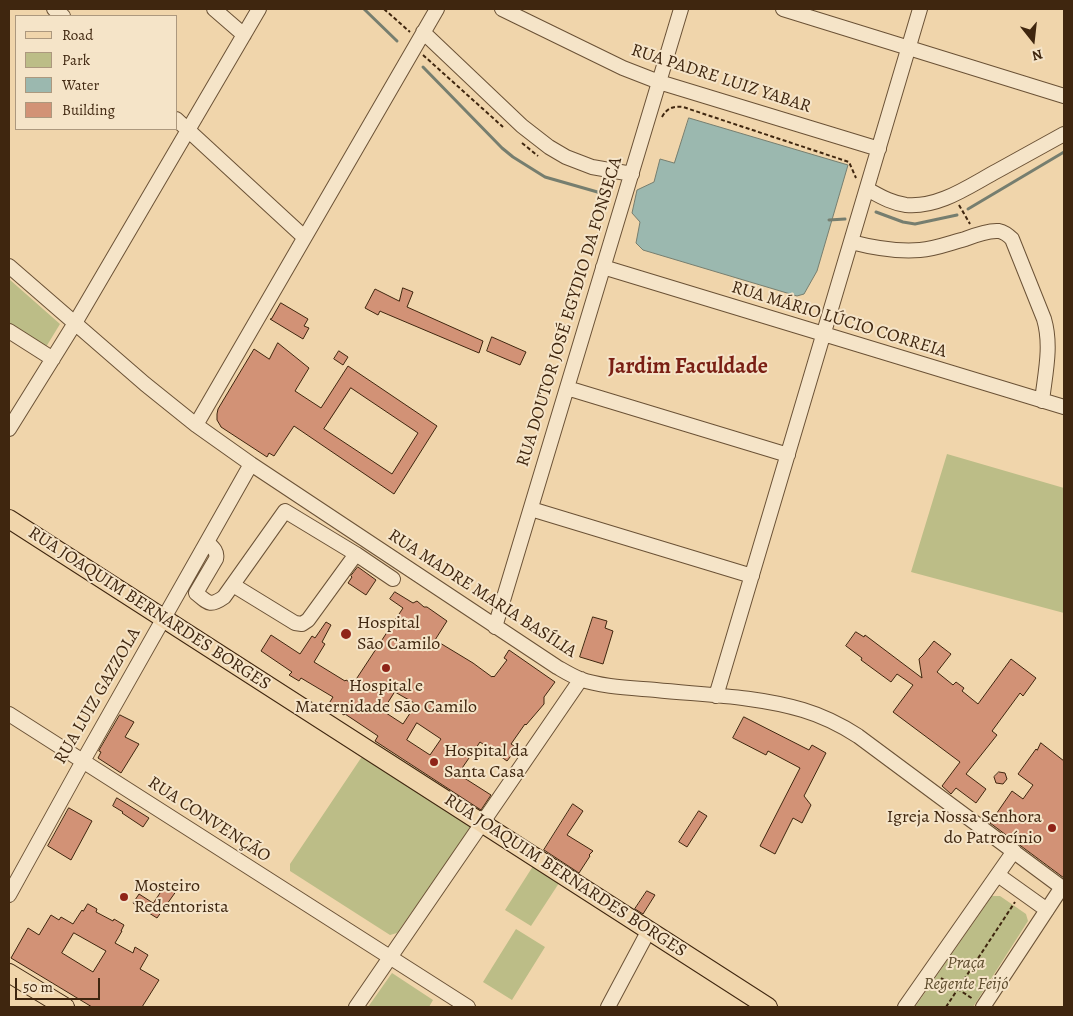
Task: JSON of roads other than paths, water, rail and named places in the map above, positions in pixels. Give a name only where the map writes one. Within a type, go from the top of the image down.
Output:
[{"type":"main road","name":"RUA JOAQUIM BERNARDES BORGES","points":[[9,519],[768,1007]]},
{"type":"main road","points":[[9,974],[65,1007]]},
{"type":"street","points":[[214,9],[244,36]]},
{"type":"street","points":[[9,429],[75,323],[259,9]]},
{"type":"street","points":[[196,424],[437,9]]},
{"type":"street","name":"RUA PADRE LUIZ YABAR","points":[[502,9],[623,68],[659,82],[879,149]]},
{"type":"street","name":"RUA DOUTOR JOSÉ EGYDIO DA FONSECA","points":[[496,627],[681,9]]},
{"type":"street","points":[[783,9],[1064,96]]},
{"type":"street","points":[[716,696],[920,9]]},
{"type":"street","points":[[420,37],[522,126],[549,147],[566,157],[592,167],[632,174]]},
{"type":"street","points":[[178,122],[304,237]]},
{"type":"street","points":[[866,193],[894,203],[906,205],[933,202],[953,195],[1064,134]]},
{"type":"street","points":[[851,242],[877,249],[922,250],[989,231],[1005,233],[1012,239],[1016,248],[1047,331],[1048,346],[1042,401]]},
{"type":"street","name":"RUA MADRE MARIA BASÍLIA","points":[[9,266],[145,384],[196,424],[251,464],[557,667],[581,680],[631,688],[777,703],[803,710],[841,725],[1014,852]]},
{"type":"street","name":"RUA MÁRIO LÚCIO CORREIA","points":[[603,267],[1064,407]]},
{"type":"street","points":[[9,331],[52,359]]},
{"type":"street","points":[[567,388],[788,455]]},
{"type":"street","name":"RUA LUIZ GAZZOLA","points":[[9,895],[251,464]]},
{"type":"street","points":[[531,509],[752,576]]},
{"type":"street","points":[[182,586],[196,593],[208,603],[216,602],[224,597],[285,511],[393,579]]},
{"type":"street","points":[[196,593],[217,556],[217,552],[207,542]]},
{"type":"street","points":[[233,585],[295,623],[302,624],[308,620],[356,554]]},
{"type":"street","points":[[356,1007],[581,680]]},
{"type":"street","name":"RUA CONVENÇÃO","points":[[9,714],[468,1007]]},
{"type":"street","points":[[905,1007],[1014,852],[1063,888],[980,1004]]},
{"type":"street","points":[[998,875],[1047,910]]},
{"type":"street","points":[[608,1007],[650,930]]},
{"type":"water","points":[[689,118],[848,165],[817,271],[804,294],[797,296],[643,250],[636,243],[640,222],[632,213],[637,190],[654,182],[660,159],[674,163]]},
{"type":"waterway","points":[[364,9],[397,41]]},
{"type":"waterway","points":[[423,67],[513,157],[545,177],[601,193]]},
{"type":"waterway","points":[[968,209],[1064,152]]},
{"type":"waterway","points":[[876,212],[903,222],[915,224],[957,215]]},
{"type":"waterway","points":[[829,220],[845,219]]},
{"type":"place","name":"Hospital São Camilo","points":[[346,634]]},
{"type":"place","name":"Hospital e Maternidade São Camilo","points":[[386,668]]},
{"type":"place","name":"Hospital da Santa Casa","points":[[434,762]]},
{"type":"place","name":"Igreja Nossa Senhora do Patrocínio","points":[[1052,828]]},
{"type":"place","name":"Mosteiro Redentorista","points":[[124,897]]},
{"type":"district","name":"Jardim Faculdade","points":[[688,368]]},
{"type":"park label","name":"Praça Regente Feijó","points":[[966,974]]}]
